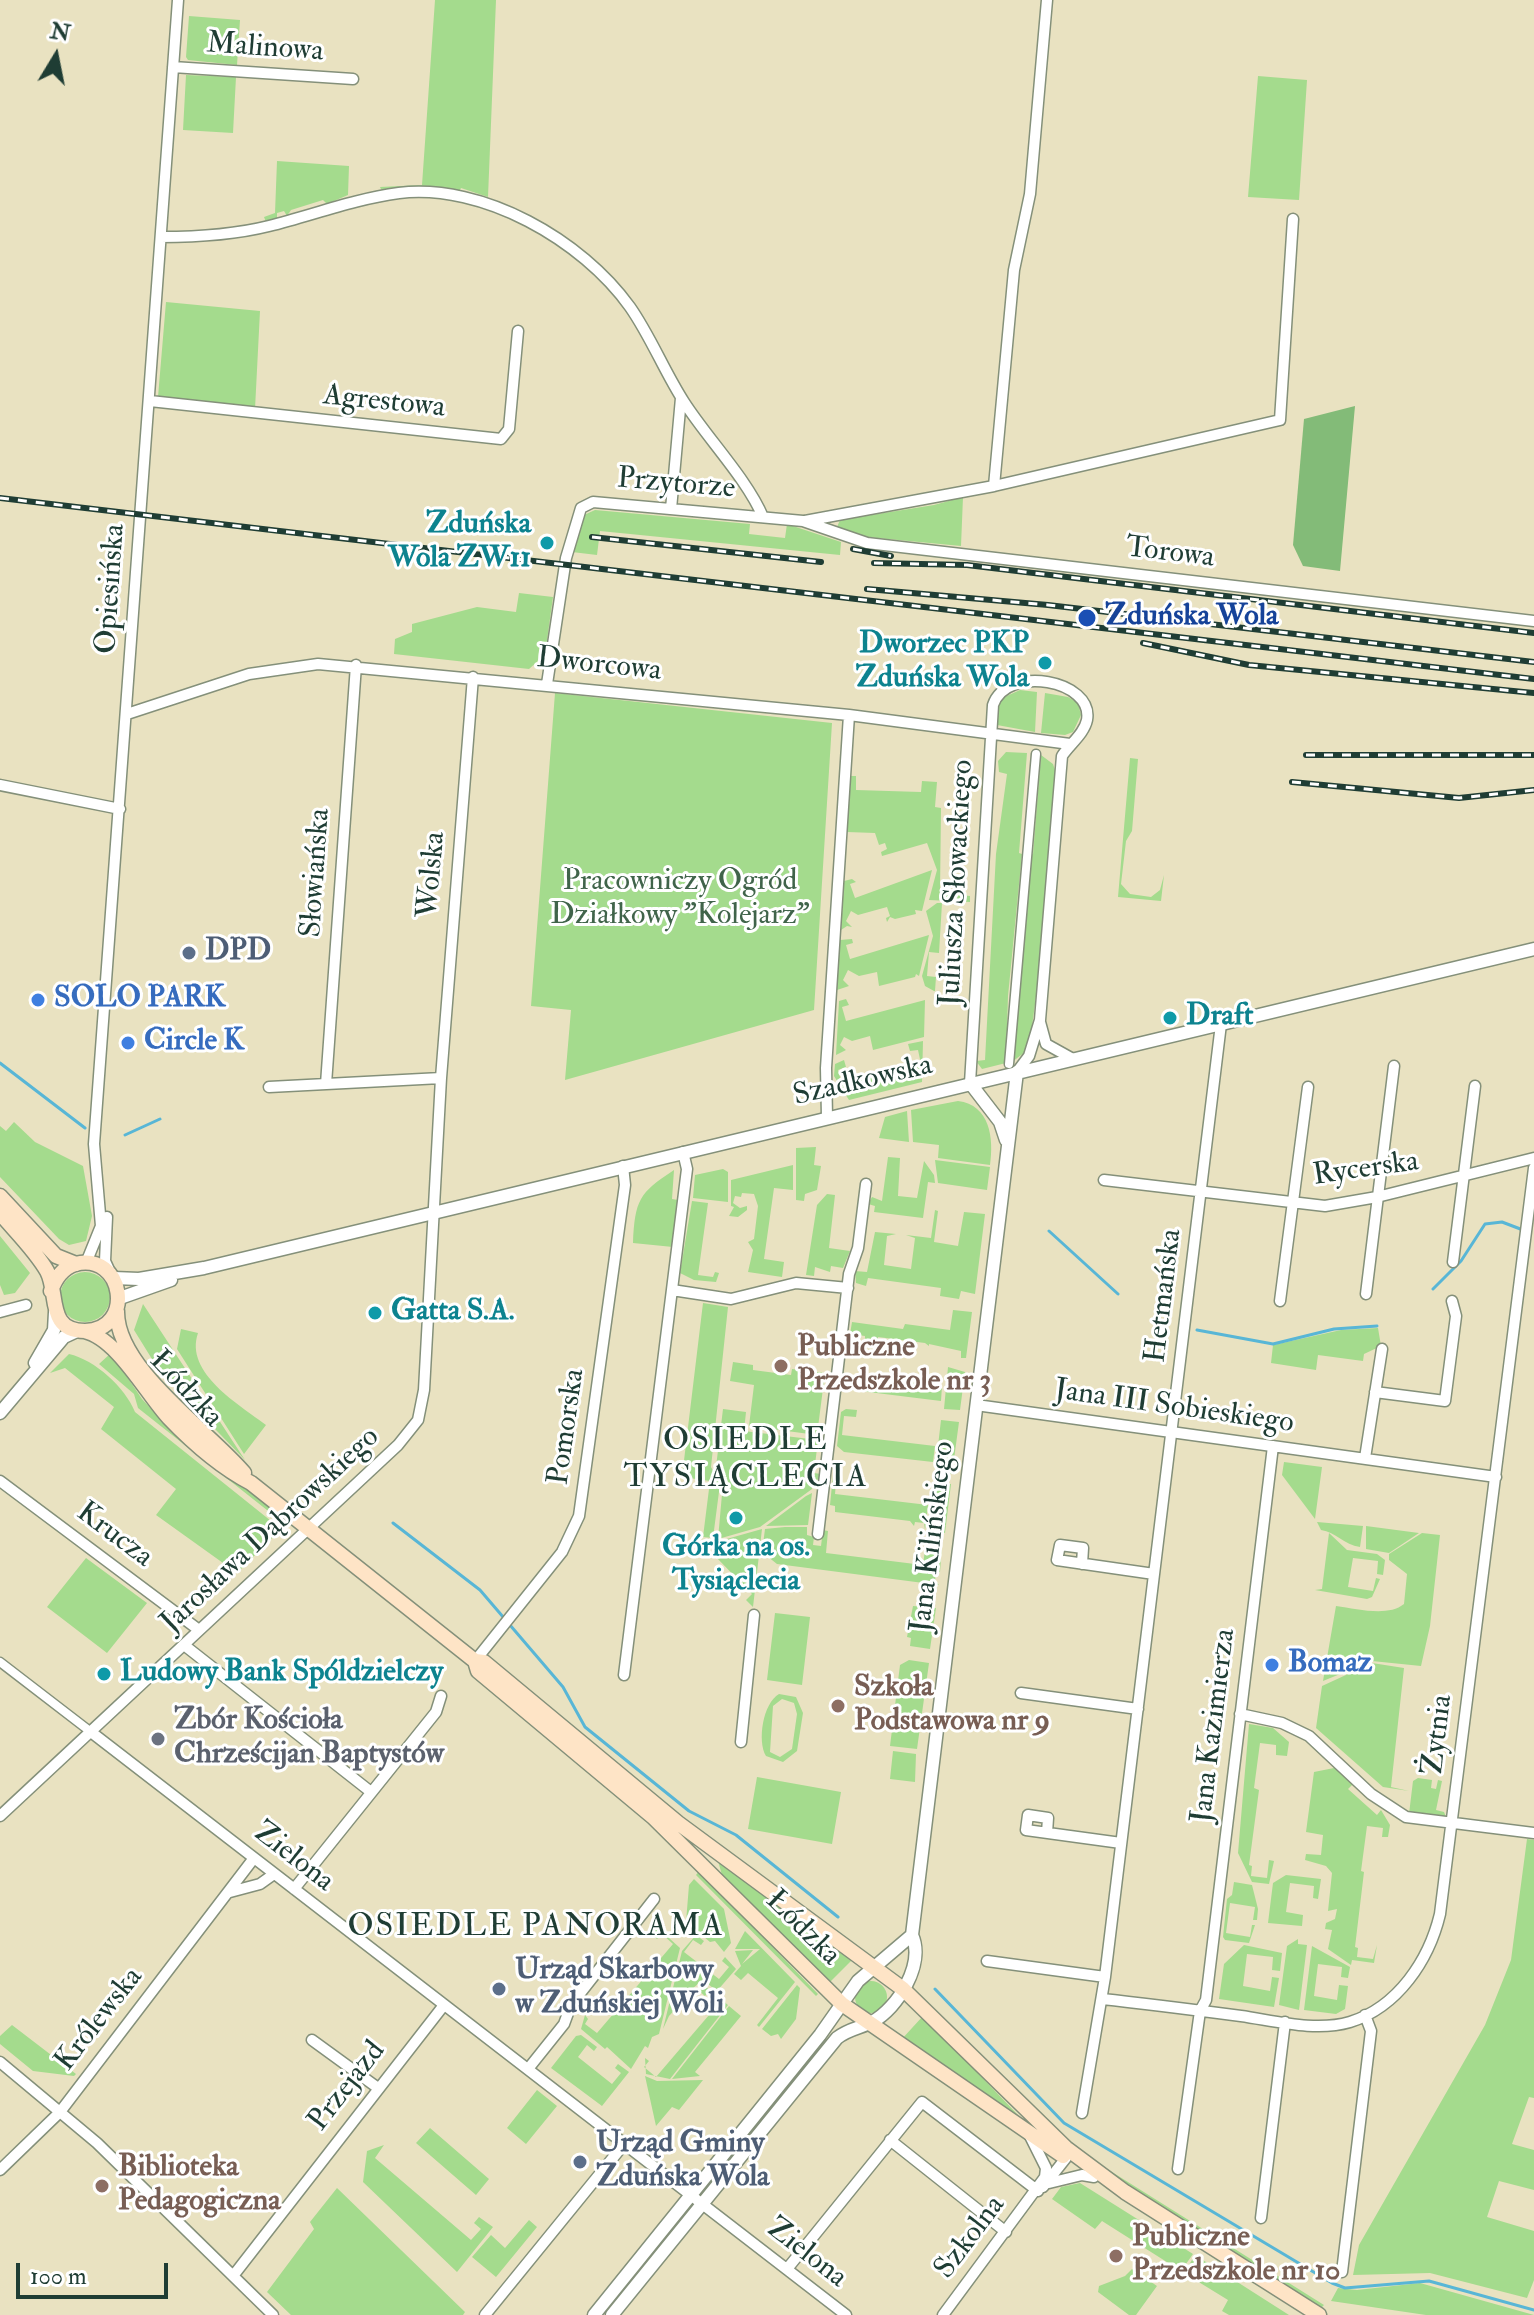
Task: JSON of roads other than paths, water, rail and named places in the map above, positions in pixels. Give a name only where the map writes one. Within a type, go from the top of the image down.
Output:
[{"type":"main road","points":[[0,1196],[56,1256],[112,1276],[118,1304],[105,1325],[82,1331],[66,1325],[55,1312],[46,1271],[0,1213]]},
{"type":"main road","points":[[51,1291],[57,1278],[81,1264]]},
{"type":"main road","name":"Łódzka","points":[[118,1304],[118,1327],[150,1378],[251,1483],[475,1661],[484,1662],[667,1813],[903,1989],[1066,2153],[1094,2177],[1125,2192]]},
{"type":"main road","name":"Łódzka","points":[[82,1331],[108,1342],[153,1400],[188,1436],[229,1471],[251,1483]]},
{"type":"main road","name":"Łódzka","points":[[475,1661],[478,1671],[672,1834],[842,2004],[866,2024],[1028,2132],[1066,2153],[1319,2315]]},
{"type":"street","name":"Opiesińska","points":[[81,1264],[101,1226],[94,1144],[178,0]]},
{"type":"street","points":[[994,486],[1014,270],[1030,194],[1047,0]]},
{"type":"street","name":"Malinowa","points":[[173,67],[353,79]]},
{"type":"street","points":[[161,237],[235,233],[358,200],[402,192],[454,195],[490,205],[522,219],[590,263],[640,322],[681,398],[763,517]]},
{"type":"street","points":[[803,521],[994,486],[1280,420],[1293,219]]},
{"type":"street","name":"Agrestowa","points":[[150,401],[501,439],[509,429],[518,331]]},
{"type":"street","points":[[671,509],[681,398]]},
{"type":"street","name":"Przytorze","points":[[547,684],[566,558],[581,508],[593,502],[803,521]]},
{"type":"street","name":"Torowa","points":[[803,521],[867,543],[1534,621]]},
{"type":"street","name":"Dworcowa","points":[[127,714],[249,674],[318,664],[356,665],[849,715],[1070,744]]},
{"type":"street","name":"Słowiańska","points":[[326,1084],[356,665]]},
{"type":"street","name":"Wolska","points":[[432,1213],[473,677]]},
{"type":"street","name":"Juliusza Słowackiego","points":[[970,1083],[993,705],[1000,692],[1018,681],[1070,689],[1083,700],[1087,719],[1081,733],[1070,744]]},
{"type":"street","points":[[827,1117],[826,1068],[849,715]]},
{"type":"street","points":[[1013,1068],[1029,1056],[1040,1020],[1062,759],[1070,744]]},
{"type":"street","points":[[1013,1068],[1036,754]]},
{"type":"street","points":[[0,785],[120,809]]},
{"type":"street","name":"Szadkowska","points":[[112,1276],[139,1279],[204,1268],[970,1083],[1013,1068],[1073,1059],[1534,949]]},
{"type":"street","points":[[1040,1020],[1046,1044],[1073,1059]]},
{"type":"street","name":"Hetmańska","points":[[1082,2113],[1105,1977],[1221,1024]]},
{"type":"street","points":[[1366,1294],[1394,1066]]},
{"type":"street","name":"Jana Kilińskiego","points":[[612,2315],[837,2038],[882,2015],[903,1989],[916,1954],[912,1935],[1008,1145],[1013,1068]]},
{"type":"street","points":[[269,1087],[441,1078]]},
{"type":"street","points":[[970,1083],[973,1091],[1000,1122],[1008,1145]]},
{"type":"street","points":[[1453,1262],[1475,1086]]},
{"type":"street","points":[[1280,1301],[1308,1087]]},
{"type":"street","points":[[624,1675],[687,1169],[683,1152]]},
{"type":"street","name":"Rycerska","points":[[1104,1180],[1325,1206],[1377,1197],[1534,1158]]},
{"type":"street","name":"Pomorska","points":[[475,1661],[562,1552],[579,1516],[625,1185],[623,1166]]},
{"type":"street","name":"Żytnia","points":[[1102,1999],[1285,2022],[1337,2025],[1365,2015],[1407,1982],[1432,1941],[1440,1914],[1452,1824],[1534,1168]]},
{"type":"street","name":"Opiesińska","points":[[96,1181],[107,1216],[105,1261],[112,1276]]},
{"type":"street","points":[[818,1534],[848,1288],[858,1248],[866,1184]]},
{"type":"street","name":"Jarosława Dąbrowskiego","points":[[0,1816],[398,1445],[418,1420],[424,1390],[432,1213]]},
{"type":"street","name":"Szadkowska","points":[[118,1304],[204,1268]]},
{"type":"street","points":[[672,1290],[731,1299],[796,1283],[848,1288]]},
{"type":"street","points":[[1375,1392],[1445,1401],[1456,1316],[1452,1301]]},
{"type":"street","points":[[0,1312],[26,1305]]},
{"type":"street","points":[[31,1373],[54,1330],[55,1312]]},
{"type":"street","points":[[0,1413],[64,1337],[82,1331]]},
{"type":"street","points":[[1365,1458],[1382,1349]]},
{"type":"street","name":"Jana III Sobieskiego","points":[[976,1405],[1496,1477]]},
{"type":"street","name":"Jana Kazimierza","points":[[1178,2169],[1200,2011],[1207,1988],[1273,1446]]},
{"type":"street","name":"Krucza","points":[[0,1481],[199,1630]]},
{"type":"street","points":[[1082,1564],[1154,1574]]},
{"type":"street","points":[[741,1742],[754,1615]]},
{"type":"street","points":[[184,1645],[371,1792]]},
{"type":"street","points":[[0,1662],[91,1732]]},
{"type":"street","points":[[1021,1693],[1138,1709]]},
{"type":"street","points":[[294,1889],[436,1712],[441,1696]]},
{"type":"street","points":[[1240,1714],[1282,1723],[1309,1736],[1371,1794],[1398,1813],[1423,1821],[1534,1833]]},
{"type":"street","name":"Zielona","points":[[91,1732],[846,2315]]},
{"type":"street","points":[[1047,1833],[1121,1843]]},
{"type":"street","name":"Królewska","points":[[0,2170],[60,2112],[254,1858]]},
{"type":"street","points":[[230,1892],[260,1884],[274,1874]]},
{"type":"street","points":[[528,2069],[564,2024],[571,2005],[654,1899]]},
{"type":"street","points":[[599,2313],[858,1981],[912,1935]]},
{"type":"street","points":[[987,1961],[1105,1977]]},
{"type":"street","name":"Przejazd","points":[[233,2276],[444,2005]]},
{"type":"street","points":[[1342,2272],[1371,2031],[1365,2015]]},
{"type":"street","points":[[1261,2218],[1285,2022]]},
{"type":"street","points":[[312,2040],[378,2088]]},
{"type":"street","points":[[0,2062],[60,2112],[273,2315]]},
{"type":"street","points":[[787,2269],[918,2105],[927,2103],[1042,2187]]},
{"type":"street","name":"Szkolna","points":[[1028,2132],[1046,2168],[1042,2187]]},
{"type":"street","points":[[890,2140],[1006,2232]]},
{"type":"street","points":[[485,2315],[625,2143]]},
{"type":"street","name":"Szkolna","points":[[943,2315],[1066,2153]]},
{"type":"street","name":"Szkolna","points":[[1042,2187],[1082,2175],[1094,2177]]},
{"type":"waterway","points":[[0,1063],[85,1128]]},
{"type":"waterway","points":[[125,1135],[160,1119]]},
{"type":"waterway","points":[[1433,1289],[1461,1261],[1485,1224],[1502,1222],[1523,1230]]},
{"type":"waterway","points":[[1049,1231],[1118,1294]]},
{"type":"waterway","points":[[1197,1330],[1273,1344],[1334,1329],[1377,1326]]},
{"type":"waterway","points":[[393,1523],[480,1590],[563,1687],[585,1727],[689,1811],[736,1835],[838,1917]]},
{"type":"waterway","points":[[935,1989],[1064,2123],[1332,2283],[1345,2288],[1429,2281],[1534,2310]]},
{"type":"railway","points":[[0,498],[1534,679]]},
{"type":"railway","points":[[592,537],[821,562]]},
{"type":"railway","points":[[853,549],[891,556]]},
{"type":"railway","points":[[874,563],[967,565],[1534,633]]},
{"type":"railway","points":[[867,589],[1048,605],[1534,662]]},
{"type":"railway","points":[[1143,643],[1249,665],[1534,693]]},
{"type":"railway","points":[[1306,755],[1534,755]]},
{"type":"railway","points":[[1292,782],[1459,798],[1534,790]]},
{"type":"place","name":"Zduńska Wola ZW11","points":[[547,543]]},
{"type":"place","name":"Zduńska Wola","points":[[1087,618]]},
{"type":"place","name":"Dworzec PKP Zduńska Wola","points":[[1045,663]]},
{"type":"place","name":"DPD","points":[[189,953]]},
{"type":"place","name":"SOLO PARK","points":[[38,1000]]},
{"type":"place","name":"Draft","points":[[1170,1018]]},
{"type":"place","name":"Circle K","points":[[128,1043]]},
{"type":"place","name":"Gatta S.A.","points":[[375,1313]]},
{"type":"place","name":"Publiczne Przedszkole nr 3","points":[[781,1366]]},
{"type":"place","name":"Górka na os. Tysiąclecia","points":[[736,1518]]},
{"type":"place","name":"Bomaz","points":[[1272,1665]]},
{"type":"place","name":"Ludowy Bank Spóldzielczy","points":[[104,1674]]},
{"type":"place","name":"Szkoła Podstawowa nr 9","points":[[838,1706]]},
{"type":"place","name":"Zbór Kościoła Chrześcijan Baptystów","points":[[158,1739]]},
{"type":"place","name":"Urząd Skarbowy w Zduńskiej Woli","points":[[499,1989]]},
{"type":"place","name":"Urząd Gminy Zduńska Wola","points":[[580,2162]]},
{"type":"place","name":"Biblioteka Pedagogiczna","points":[[102,2186]]},
{"type":"place","name":"Publiczne Przedszkole nr 10","points":[[1116,2256]]},
{"type":"district","name":"OSIEDLE TYSIĄCLECIA","points":[[746,1460]]},
{"type":"district","name":"OSIEDLE PANORAMA","points":[[536,1928]]},
{"type":"park label","name":"Pracowniczy Ogród Działkowy \"Kolejarz\"","points":[[680,900]]}]
